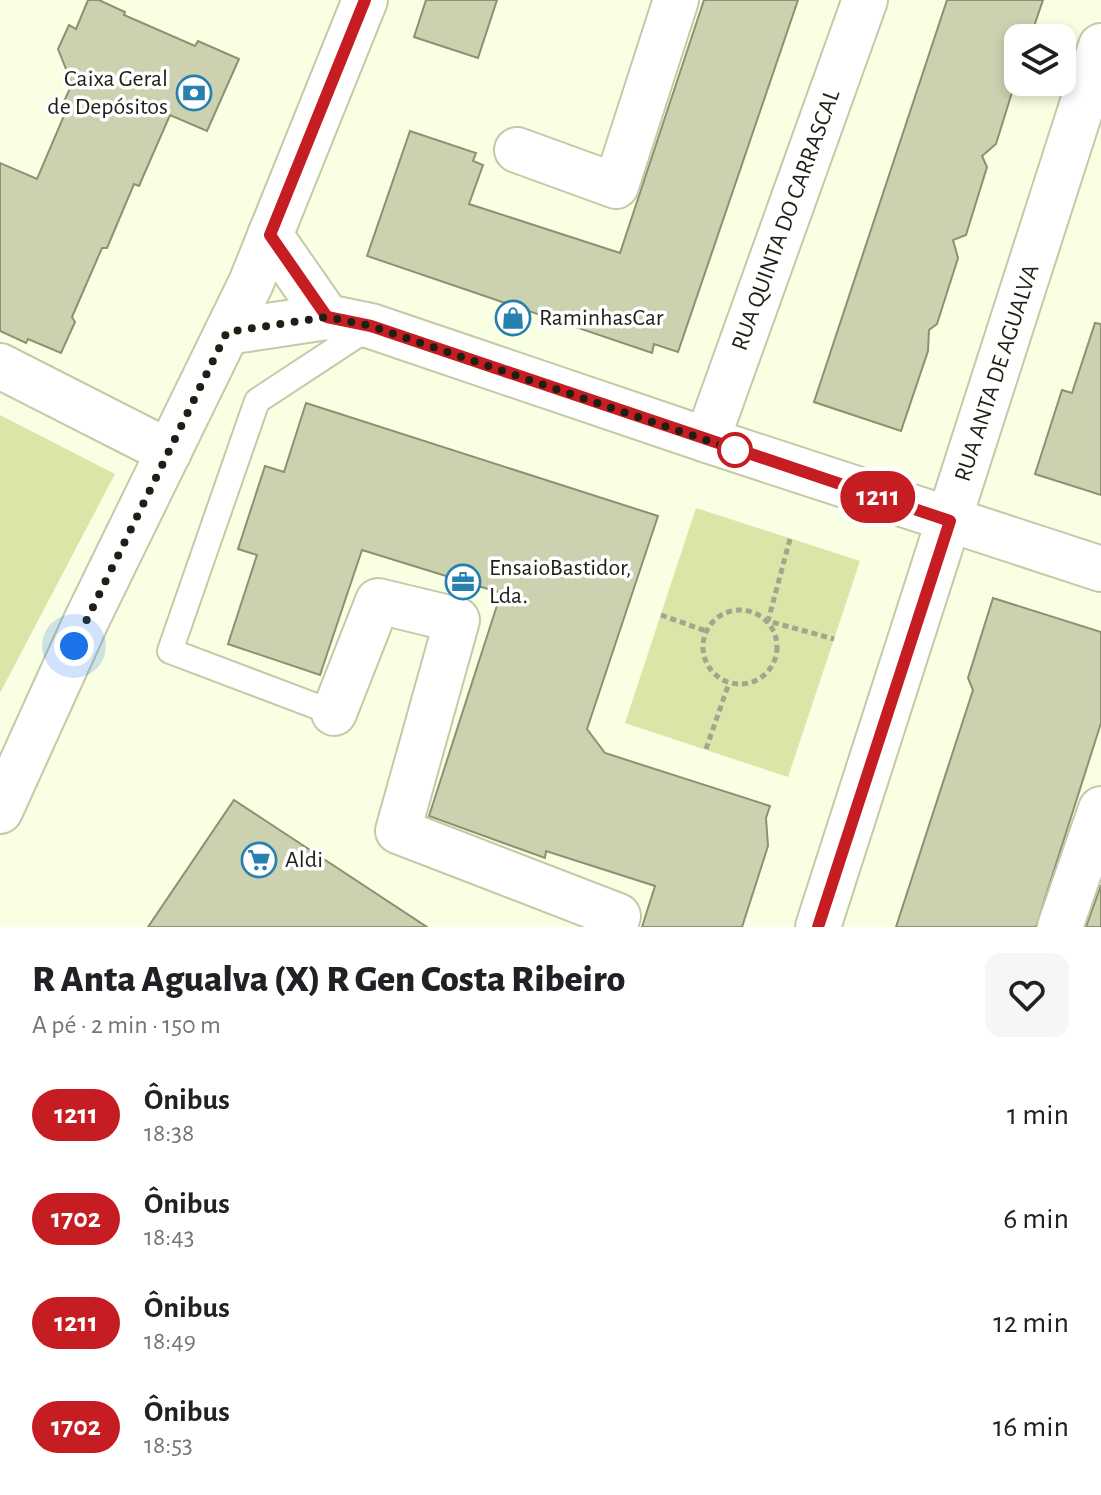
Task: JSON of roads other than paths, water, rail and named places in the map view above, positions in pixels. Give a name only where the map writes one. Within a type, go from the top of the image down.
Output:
[{"type":"street","points":[[0,811],[87,619],[251,283],[365,0]]},
{"type":"street","points":[[517,150],[616,186],[676,0]]},
{"type":"street","name":"RUA QUINTA DO CARRASCAL","points":[[707,440],[865,0]]},
{"type":"street","name":"RUA ANTA DE AGUALVA","points":[[818,927],[1101,46]]},
{"type":"street","points":[[270,235],[327,317]]},
{"type":"street","points":[[227,332],[327,317],[371,326],[1101,569]]},
{"type":"street","points":[[0,366],[169,452]]},
{"type":"street","points":[[334,713],[378,601],[457,620],[398,831],[618,916],[614,927]]},
{"type":"street","points":[[1060,927],[1101,809]]},
{"type":"lane","points":[[334,713],[170,651],[257,401],[371,326]]},
{"type":"place","name":"Caixa Geral de Depósitos","points":[[194,93]]},
{"type":"place","name":"RaminhasCar","points":[[513,318]]},
{"type":"place","name":"EnsaioBastidor, Lda.","points":[[463,582]]},
{"type":"place","name":"Aldi","points":[[259,860]]}]
